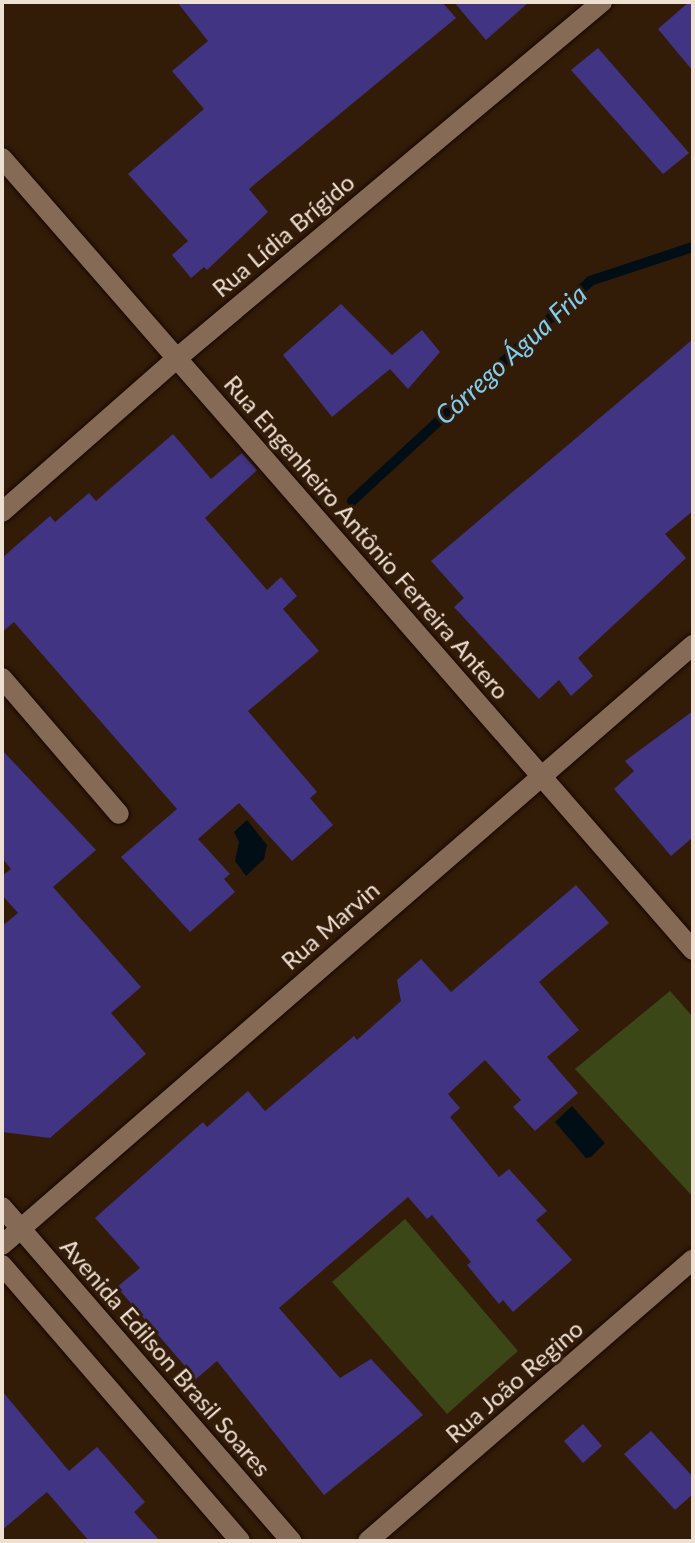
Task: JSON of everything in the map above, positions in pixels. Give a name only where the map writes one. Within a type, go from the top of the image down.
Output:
[{"type":"street","name":"Rua Lídia Brígido","points":[[2,512],[176,359],[602,2]]},
{"type":"street","name":"Rua Engenheiro Antônio Ferreira Antero","points":[[2,158],[693,950]]},
{"type":"street","name":"Rua Marvin","points":[[2,1245],[693,645]]},
{"type":"street","points":[[2,678],[119,814]]},
{"type":"street","name":"Avenida Edilson Brasil Soares","points":[[2,1207],[291,1541]]},
{"type":"street","name":"Rua João Regino","points":[[368,1541],[693,1259]]},
{"type":"street","points":[[2,1265],[240,1541]]},
{"type":"green space","points":[[670,991],[693,1017],[693,1197],[575,1069]]},
{"type":"green space","points":[[405,1219],[518,1351],[447,1414],[332,1282]]},
{"type":"shaded area","points":[[247,820],[267,845],[264,859],[246,876],[235,861],[239,842],[234,832]]},
{"type":"shaded area","points":[[572,1106],[605,1143],[591,1157],[586,1158],[555,1122]]},
{"type":"building","points":[[177,2],[442,2],[456,18],[249,189],[268,212],[207,270],[204,267],[191,278],[172,255],[188,241],[128,174],[204,109],[172,71],[208,41]]},
{"type":"building","points":[[454,2],[529,2],[486,40]]},
{"type":"building","points":[[689,2],[693,2],[693,71],[658,29]]},
{"type":"building","points":[[598,48],[689,153],[663,174],[571,70]]},
{"type":"building","points":[[341,304],[392,355],[422,330],[440,352],[408,389],[390,369],[332,417],[283,355]]},
{"type":"building","points":[[693,339],[693,511],[665,534],[686,558],[578,658],[593,676],[571,696],[559,680],[539,699],[454,607],[464,598],[431,561]]},
{"type":"building","points":[[173,434],[211,479],[242,453],[257,470],[205,518],[267,590],[281,577],[297,596],[283,609],[319,651],[248,711],[317,792],[310,798],[333,825],[292,861],[239,803],[198,839],[230,874],[224,879],[235,892],[190,932],[121,857],[177,809],[14,622],[2,632],[2,558],[50,516],[55,522],[89,493],[96,501]]},
{"type":"building","points":[[693,711],[693,837],[671,856],[614,789],[634,771],[625,761]]},
{"type":"building","points":[[2,750],[96,850],[53,887],[141,987],[111,1013],[146,1054],[50,1138],[2,1132],[2,926],[18,913],[2,895],[2,876],[11,869],[2,858]]},
{"type":"building","points":[[576,885],[609,923],[539,982],[579,1030],[547,1057],[578,1093],[535,1131],[513,1107],[521,1100],[485,1060],[448,1094],[460,1108],[450,1117],[499,1177],[509,1169],[547,1211],[536,1220],[572,1260],[513,1312],[503,1300],[499,1304],[467,1265],[471,1262],[432,1215],[427,1219],[408,1197],[279,1308],[340,1378],[371,1359],[423,1415],[324,1495],[217,1361],[196,1379],[117,1287],[140,1268],[95,1218],[203,1122],[207,1127],[248,1091],[265,1111],[354,1036],[357,1040],[401,1001],[397,980],[421,959],[451,992]]},
{"type":"building","points":[[2,1391],[69,1471],[97,1447],[145,1502],[134,1512],[160,1541],[89,1541],[47,1492],[2,1530]]},
{"type":"building","points":[[583,1424],[602,1446],[583,1463],[564,1441]]},
{"type":"building","points":[[651,1431],[693,1477],[693,1494],[675,1510],[624,1454]]},
{"type":"waterway","name":"Córrego Água Fria","points":[[352,501],[590,281],[693,247]]}]
